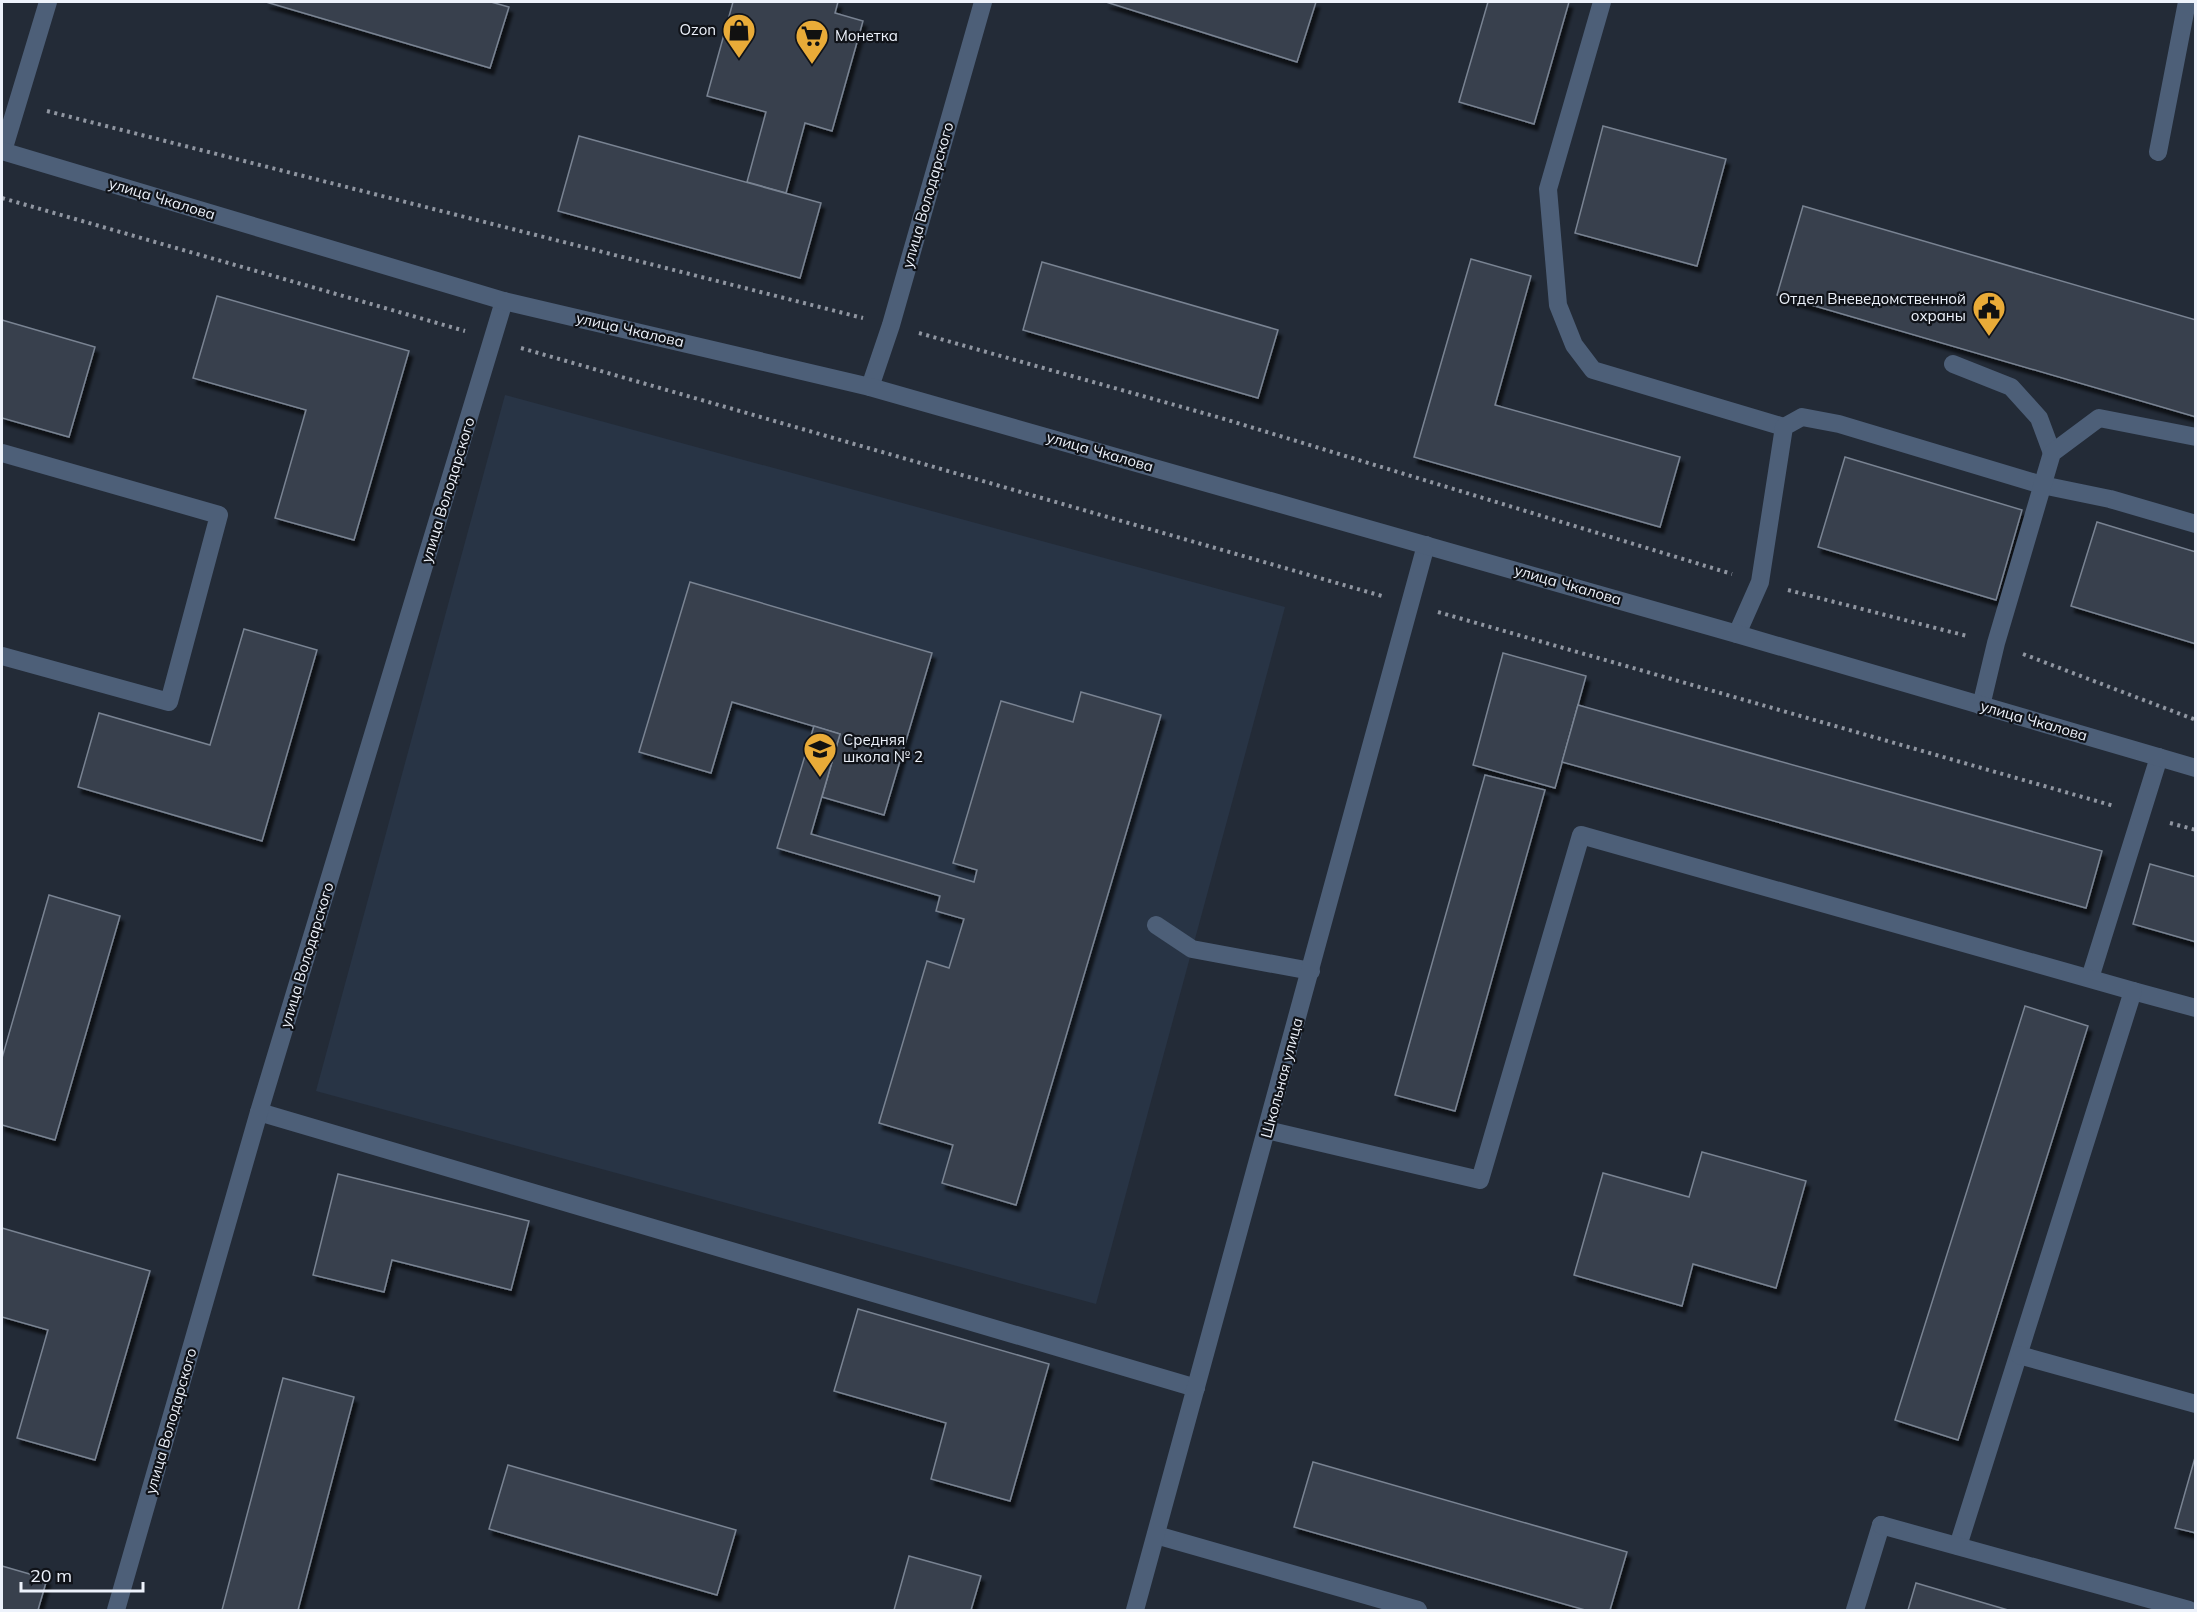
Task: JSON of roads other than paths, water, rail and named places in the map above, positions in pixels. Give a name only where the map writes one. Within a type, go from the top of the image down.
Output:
[{"type":"street","points":[[2,151],[48,2]]},
{"type":"street","name":"улица Володарского","points":[[870,387],[891,326],[983,2]]},
{"type":"street","points":[[1602,2],[1548,189],[1558,305],[1574,345],[1593,370],[1784,427],[1802,417],[1839,424],[2042,485],[2110,499],[2196,524]]},
{"type":"street","points":[[2158,152],[2187,2]]},
{"type":"street","name":"улица Чкалова","points":[[2,151],[504,301],[870,387],[1737,634],[2196,768]]},
{"type":"street","name":"улица Володарского","points":[[116,1611],[259,1112],[504,301]]},
{"type":"street","points":[[1953,364],[2011,387],[2039,418],[2052,453]]},
{"type":"street","points":[[1981,706],[1996,643],[2052,453],[2099,418],[2196,436]]},
{"type":"street","points":[[1737,634],[1760,582],[1784,427]]},
{"type":"street","points":[[2,453],[219,515],[169,702],[2,656]]},
{"type":"street","name":"Школьная улица","points":[[1136,1611],[1426,545]]},
{"type":"street","points":[[2090,978],[2159,757]]},
{"type":"street","points":[[1267,1130],[1480,1180],[1581,835],[2196,1008]]},
{"type":"street","points":[[1156,925],[1192,949],[1311,971]]},
{"type":"street","points":[[1958,1546],[2133,990]]},
{"type":"street","points":[[259,1112],[1196,1388]]},
{"type":"street","points":[[2019,1355],[2196,1404]]},
{"type":"street","points":[[1855,1611],[1881,1525],[2189,1611]]},
{"type":"street","points":[[1156,1535],[1357,1602],[1418,1611]]},
{"type":"place","name":"Ozon","points":[[739,59]]},
{"type":"place","name":"Монетка","points":[[812,65]]},
{"type":"place","name":"Отдел Вневедомственной охраны","points":[[1989,337]]},
{"type":"place","name":"Средняя школа № 2","points":[[820,778]]}]
